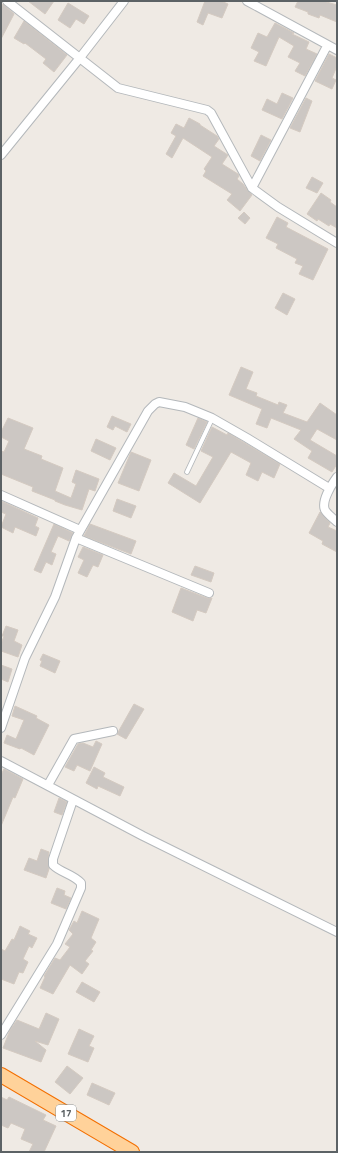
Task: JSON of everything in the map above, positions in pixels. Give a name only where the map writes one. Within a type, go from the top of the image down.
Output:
[{"type":"highway","name":"17","points":[[1,1074],[132,1152]]},
{"type":"street","points":[[7,1],[79,59],[118,88],[207,110],[211,113],[252,188],[278,208],[337,243]]},
{"type":"street","points":[[1,155],[124,1]]},
{"type":"street","points":[[247,1],[327,46],[337,50]]},
{"type":"street","points":[[252,188],[327,46]]},
{"type":"street","points":[[1,728],[25,658],[55,597],[78,534],[148,411],[155,404],[163,401],[185,406],[212,418],[329,488]]},
{"type":"street","points":[[337,477],[329,488],[324,504],[325,509],[337,522]]},
{"type":"street","points":[[1,495],[78,534],[209,593]]},
{"type":"street","points":[[48,785],[74,739],[113,731]]},
{"type":"street","points":[[1,761],[143,836],[337,932]]},
{"type":"street","points":[[1,1035],[57,944],[82,888],[81,883],[76,878],[58,870],[53,865],[53,859],[73,800]]},
{"type":"lane","points":[[188,472],[212,418]]},
{"type":"building","points":[[28,1],[54,1],[45,14]]},
{"type":"building","points":[[205,1],[221,1],[228,4],[222,18],[208,13],[203,25],[197,22]]},
{"type":"building","points":[[298,1],[323,1],[337,5],[337,22],[320,15],[319,18],[295,7]]},
{"type":"building","points":[[68,3],[89,16],[84,24],[76,19],[70,28],[58,20]]},
{"type":"building","points":[[3,4],[14,14],[1,39],[1,8]]},
{"type":"building","points":[[24,21],[67,55],[54,72],[43,63],[46,59],[25,43],[24,44],[14,38]]},
{"type":"building","points":[[275,23],[294,33],[292,34],[309,42],[306,49],[317,54],[305,76],[295,71],[300,63],[288,57],[294,46],[279,37],[266,66],[254,61],[259,52],[251,48],[258,33],[267,37]]},
{"type":"building","points":[[329,54],[337,58],[337,66],[332,78],[336,80],[332,89],[315,81]]},
{"type":"building","points":[[282,93],[293,98],[282,119],[262,110],[267,99],[277,104]]},
{"type":"building","points":[[306,98],[312,101],[300,132],[290,128]]},
{"type":"building","points":[[189,118],[217,136],[219,139],[214,146],[228,155],[222,164],[238,174],[239,176],[237,179],[252,195],[240,211],[227,200],[232,194],[203,176],[206,171],[204,169],[212,157],[183,138],[172,158],[166,154],[176,136],[171,133],[176,124],[184,128]]},
{"type":"building","points":[[261,135],[271,140],[260,161],[251,156]]},
{"type":"building","points":[[312,177],[323,183],[317,193],[306,188]]},
{"type":"building","points":[[321,193],[331,200],[330,202],[337,207],[337,228],[330,224],[329,226],[318,219],[317,221],[307,214]]},
{"type":"building","points":[[244,212],[250,218],[245,224],[238,218]]},
{"type":"building","points":[[277,217],[288,223],[286,227],[328,249],[313,280],[299,274],[303,266],[295,263],[297,259],[276,248],[278,244],[266,238]]},
{"type":"building","points":[[283,293],[295,299],[287,315],[275,308]]},
{"type":"building","points":[[241,367],[253,372],[246,389],[257,393],[256,396],[278,405],[279,402],[287,405],[283,413],[307,422],[320,403],[337,415],[337,440],[317,429],[310,440],[337,456],[337,464],[332,472],[308,458],[312,451],[294,439],[301,430],[271,418],[267,428],[256,424],[262,409],[229,395]]},
{"type":"building","points":[[112,416],[131,424],[127,432],[115,426],[113,430],[107,427]]},
{"type":"building","points":[[8,418],[33,428],[24,449],[42,456],[41,459],[63,468],[55,491],[71,498],[76,484],[72,482],[76,470],[99,479],[95,491],[89,489],[82,510],[65,505],[32,491],[33,487],[1,474],[1,451],[4,452],[9,441],[1,437],[1,432]]},
{"type":"building","points":[[198,418],[207,422],[194,449],[186,445]]},
{"type":"building","points":[[212,427],[227,435],[228,433],[280,464],[274,478],[262,472],[258,481],[246,475],[251,463],[231,452],[200,503],[168,483],[174,473],[196,486],[213,457],[201,451]]},
{"type":"building","points":[[96,439],[116,448],[110,460],[91,451]]},
{"type":"building","points":[[131,452],[151,460],[139,491],[118,483]]},
{"type":"building","points":[[117,499],[136,506],[131,518],[113,511]]},
{"type":"building","points":[[1,501],[38,518],[35,526],[39,528],[36,536],[15,527],[13,533],[1,527],[6,514],[1,512]]},
{"type":"building","points":[[320,512],[330,523],[328,527],[337,531],[337,552],[322,544],[323,541],[309,533]]},
{"type":"building","points":[[54,524],[73,533],[69,541],[58,536],[51,552],[56,554],[52,565],[46,562],[41,573],[34,570]]},
{"type":"building","points":[[90,524],[136,541],[131,554],[84,536]]},
{"type":"building","points":[[83,547],[103,555],[98,567],[93,565],[87,577],[78,573],[84,560],[78,557]]},
{"type":"building","points":[[195,566],[214,573],[211,582],[191,575]]},
{"type":"building","points":[[181,588],[207,598],[212,598],[206,613],[197,610],[193,621],[172,612]]},
{"type":"building","points":[[6,626],[18,630],[14,641],[22,645],[18,657],[1,651],[1,644],[4,636],[2,636]]},
{"type":"building","points":[[43,654],[60,661],[55,673],[40,666],[42,661],[40,660]]},
{"type":"building","points":[[1,665],[12,669],[8,682],[1,679]]},
{"type":"building","points":[[134,704],[144,709],[126,739],[117,734]]},
{"type":"building","points":[[15,706],[37,716],[36,718],[49,725],[34,755],[21,748],[20,749],[4,743],[7,735],[16,739],[24,720],[12,716]]},
{"type":"building","points":[[96,741],[102,744],[90,771],[77,765],[74,771],[65,767],[78,744],[83,743],[93,747]]},
{"type":"building","points":[[94,767],[105,773],[103,777],[124,787],[120,796],[98,786],[97,789],[86,783]]},
{"type":"building","points":[[4,769],[23,779],[15,798],[13,797],[1,826],[1,775]]},
{"type":"building","points":[[59,798],[67,802],[62,815],[54,812]]},
{"type":"building","points":[[41,849],[49,852],[49,869],[46,878],[24,870],[29,858],[37,861]]},
{"type":"building","points":[[57,888],[65,891],[64,895],[71,898],[66,909],[51,903]]},
{"type":"building","points":[[82,911],[99,919],[91,938],[96,942],[91,950],[93,951],[85,961],[89,964],[82,974],[70,965],[53,994],[40,988],[45,977],[44,976],[55,958],[60,960],[70,947],[65,944],[73,934],[69,930],[74,921],[77,923]]},
{"type":"building","points":[[20,926],[30,931],[28,934],[37,938],[32,948],[29,946],[23,959],[28,962],[23,973],[19,972],[14,984],[1,979],[1,949],[5,951],[12,939],[14,940]]},
{"type":"building","points":[[82,982],[100,992],[94,1002],[76,992]]},
{"type":"building","points":[[46,1013],[59,1019],[48,1045],[35,1041],[46,1050],[41,1062],[3,1048],[10,1030],[17,1020],[39,1029]]},
{"type":"building","points":[[79,1029],[94,1036],[89,1046],[94,1048],[88,1062],[68,1054]]},
{"type":"building","points":[[67,1066],[83,1078],[70,1094],[55,1082]]},
{"type":"building","points":[[92,1083],[115,1093],[109,1105],[87,1095]]},
{"type":"building","points":[[1,1097],[7,1100],[9,1097],[46,1115],[43,1120],[56,1126],[44,1152],[29,1152],[33,1144],[21,1139],[25,1129],[11,1123],[8,1128],[1,1125]]}]
